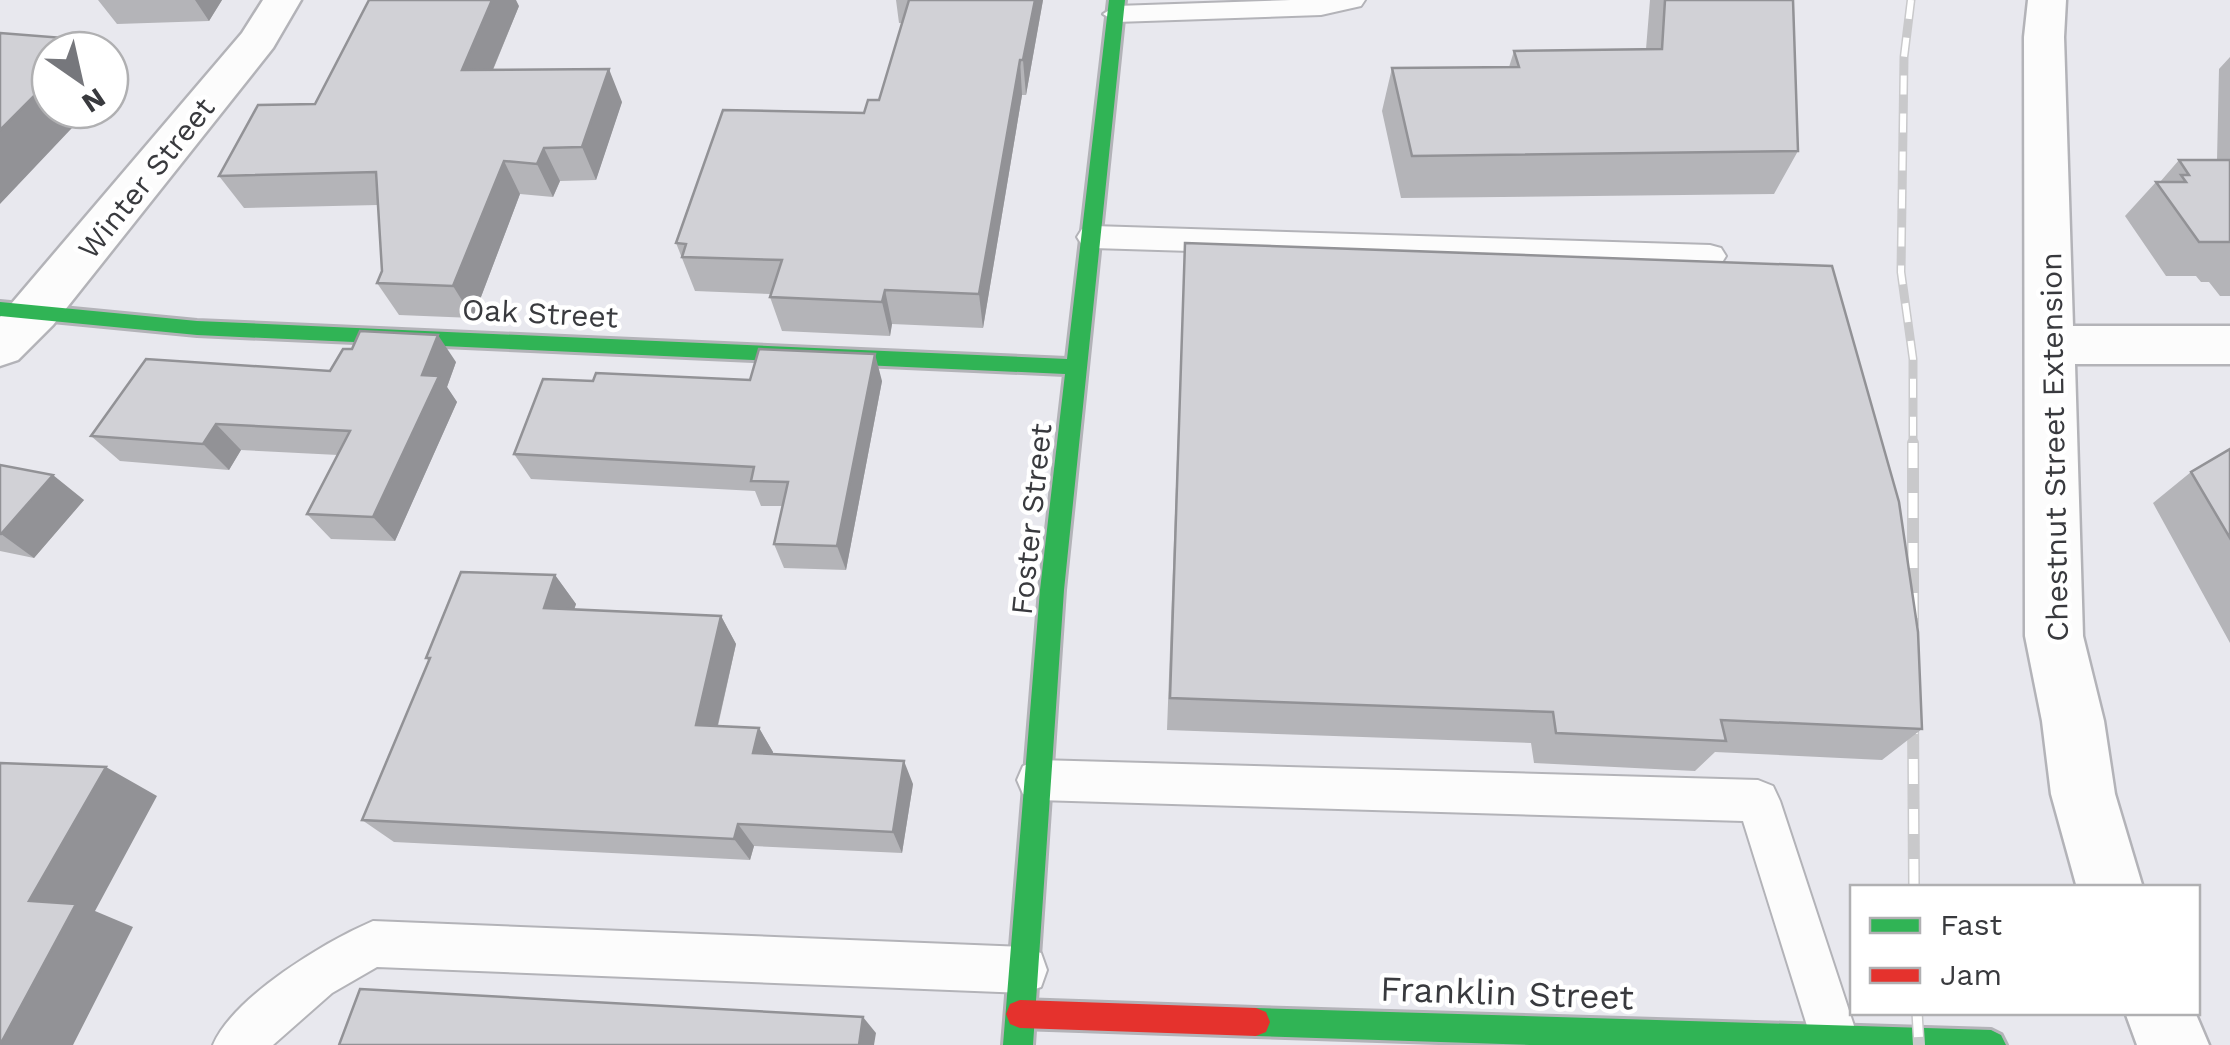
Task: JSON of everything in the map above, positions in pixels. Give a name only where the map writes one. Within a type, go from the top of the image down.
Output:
[{"type":"street","name":"Winter Street","points":[[0,347],[18,311],[259,39],[282,0]]},
{"type":"street","name":"Chestnut Street Extension","points":[[2047,0],[2044,37],[2054,636],[2074,721],[2082,794],[2109,885]]},
{"type":"street","name":"Foster Street","points":[[1018,1045],[1052,590],[1116,7]]},
{"type":"street","name":"Oak Street","points":[[18,311],[197,328],[1078,367]]},
{"type":"street","points":[[2051,345],[2230,345]]},
{"type":"street","name":"Franklin Street","points":[[1022,992],[1991,1045]]},
{"type":"street","points":[[2161,1015],[2173,1045]]},
{"type":"lane","points":[[1116,7],[1321,7],[1352,0]]},
{"type":"lane","points":[[1093,237],[1710,256]]},
{"type":"lane","points":[[1038,780],[1758,801],[1834,1038]]},
{"type":"lane","points":[[237,1045],[315,976],[373,944],[1022,992]]},
{"type":"building","points":[[369,0],[492,0],[462,70],[609,69],[582,147],[544,148],[537,164],[504,161],[453,286],[377,283],[382,271],[376,172],[219,176],[258,105],[315,104]]},
{"type":"building","points":[[909,0],[1035,0],[1020,60],[979,294],[885,290],[882,302],[770,297],[782,260],[682,257],[686,244],[676,243],[723,110],[864,113],[868,100],[879,100]]},
{"type":"building","points":[[1665,0],[1793,0],[1798,151],[1412,156],[1392,68],[1519,67],[1514,51],[1662,49]]},
{"type":"building","points":[[0,33],[30,35],[30,100],[0,130]]},
{"type":"building","points":[[2179,160],[2230,160],[2230,242],[2199,242],[2156,182],[2186,182],[2181,175],[2189,175]]},
{"type":"building","points":[[1185,243],[1832,266],[1899,502],[1918,632],[1922,729],[1721,720],[1726,741],[1556,733],[1553,712],[1170,698]]},
{"type":"building","points":[[360,331],[438,335],[422,375],[439,376],[373,517],[307,514],[350,431],[216,424],[203,444],[91,436],[146,359],[330,371],[343,349],[352,349]]},
{"type":"building","points":[[759,349],[875,354],[837,546],[774,544],[788,482],[751,481],[754,467],[514,454],[543,379],[593,381],[596,373],[750,380]]},
{"type":"building","points":[[2230,449],[2230,538],[2191,472]]},
{"type":"building","points":[[0,465],[53,475],[1,534],[0,534]]},
{"type":"building","points":[[461,572],[555,575],[544,608],[721,616],[696,725],[759,728],[753,753],[904,761],[893,832],[738,824],[734,839],[362,820],[430,658],[426,658]]},
{"type":"building","points":[[0,763],[106,767],[29,901],[76,904],[0,1045]]},
{"type":"building","points":[[360,989],[863,1017],[859,1045],[339,1045]]},
{"type":"railway","points":[[1911,0],[1904,57],[1901,272],[1913,359],[1913,624]]},
{"type":"railway","points":[[1913,709],[1914,885]]},
{"type":"railway","points":[[1917,1015],[1919,1045]]},
{"type":"traffic: fast","points":[[1018,1045],[1052,590],[1117,0]]},
{"type":"traffic: fast","points":[[0,309],[197,328],[1078,367]]},
{"type":"traffic: fast","points":[[1256,1022],[1991,1045]]},
{"type":"traffic: jam","points":[[1020,1014],[1256,1022]]}]
